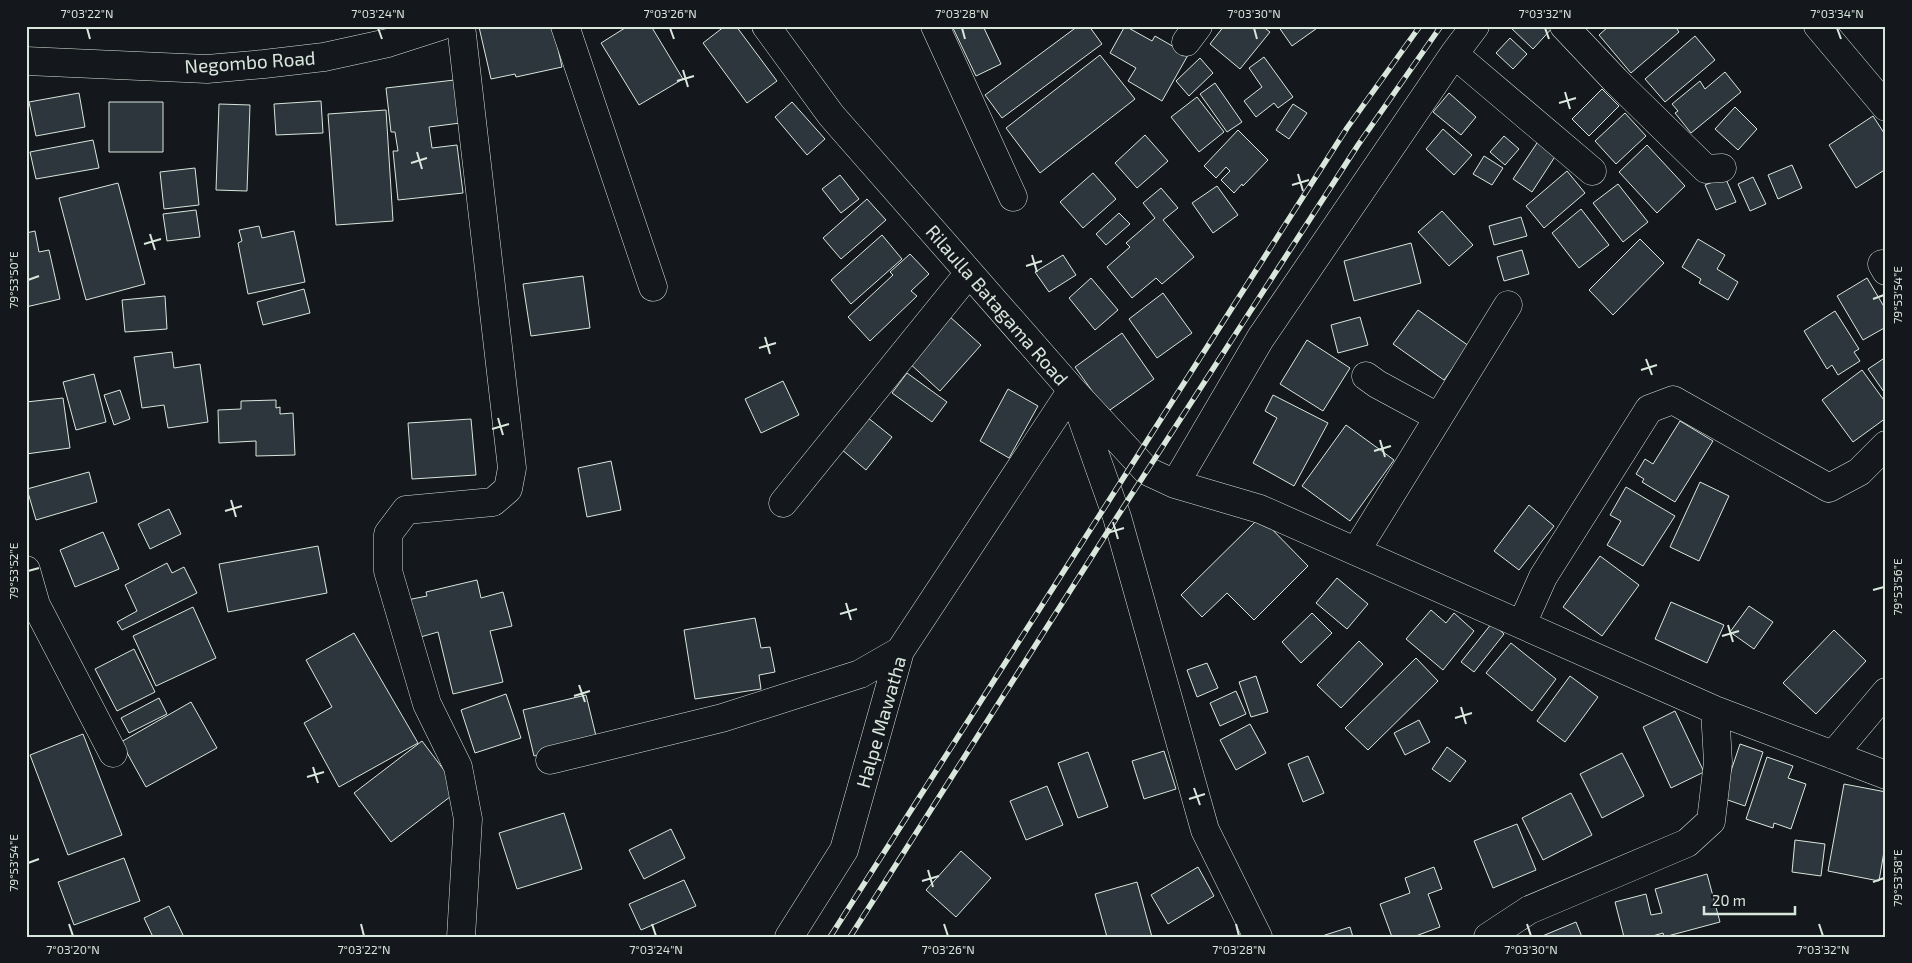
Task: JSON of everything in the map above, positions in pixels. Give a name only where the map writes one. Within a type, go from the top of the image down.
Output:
[{"type":"main road","name":"Negombo Road","points":[[26,61],[208,69],[324,57],[388,43],[441,26]]},
{"type":"main road","points":[[461,26],[512,468],[508,489],[493,502],[406,510],[388,534],[388,571],[427,704],[458,767],[468,819],[461,937]]},
{"type":"main road","points":[[566,26],[653,287]]},
{"type":"main road","name":"Rilaulla Batagama Road","points":[[766,26],[831,115],[1072,390],[1117,517],[1205,830],[1258,937]]},
{"type":"main road","points":[[935,26],[1013,197]]},
{"type":"main road","points":[[1175,484],[1260,339],[1475,26]]},
{"type":"main road","points":[[1564,26],[1615,80],[1706,169],[1722,168]]},
{"type":"main road","points":[[1818,26],[1886,107]]},
{"type":"main road","points":[[1454,54],[1592,171]]},
{"type":"main road","points":[[783,503],[969,273]]},
{"type":"main road","points":[[1356,551],[1508,305]]},
{"type":"main road","points":[[1366,376],[1377,384],[1438,417]]},
{"type":"main road","points":[[1072,390],[1147,471],[1175,484],[1260,509],[1716,710],[1886,776]]},
{"type":"main road","name":"Halpe Mawatha","points":[[789,937],[844,850],[900,652],[1072,390]]},
{"type":"main road","points":[[1522,624],[1543,577],[1649,409],[1674,400],[1829,488],[1859,472],[1886,445]]},
{"type":"main road","points":[[26,570],[36,605],[113,753]]},
{"type":"main road","points":[[550,760],[722,718],[860,674],[900,652]]},
{"type":"main road","points":[[1833,755],[1886,692]]},
{"type":"main road","points":[[1488,937],[1529,910],[1687,843],[1711,821],[1718,762],[1716,710]]},
{"type":"building","points":[[553,26],[562,67],[516,77],[515,74],[491,79],[479,27]]},
{"type":"building","points":[[628,26],[651,26],[683,79],[639,105],[601,43]]},
{"type":"building","points":[[725,26],[736,26],[777,81],[747,103],[703,43]]},
{"type":"building","points":[[952,26],[983,26],[1001,64],[976,76]]},
{"type":"building","points":[[1078,26],[1089,26],[1102,44],[1002,118],[985,95]]},
{"type":"building","points":[[1125,26],[1152,41],[1155,36],[1188,55],[1162,101],[1128,81],[1136,68],[1110,53]]},
{"type":"building","points":[[1224,26],[1262,26],[1270,32],[1240,69],[1210,44]]},
{"type":"building","points":[[1278,26],[1320,26],[1292,46]]},
{"type":"building","points":[[1509,26],[1554,26],[1533,49]]},
{"type":"building","points":[[1609,26],[1675,26],[1679,32],[1631,73],[1599,35]]},
{"type":"building","points":[[1695,36],[1715,60],[1665,102],[1645,79]]},
{"type":"building","points":[[1510,38],[1527,54],[1513,69],[1496,53]]},
{"type":"building","points":[[1100,55],[1135,99],[1040,173],[1006,128]]},
{"type":"building","points":[[1264,57],[1293,97],[1278,108],[1274,103],[1256,117],[1244,101],[1262,87],[1249,68]]},
{"type":"building","points":[[1200,58],[1213,73],[1189,96],[1176,81]]},
{"type":"building","points":[[1725,72],[1741,92],[1691,133],[1675,113],[1678,111],[1672,104],[1700,81],[1705,89]]},
{"type":"building","points":[[463,79],[468,122],[429,127],[432,148],[457,145],[463,193],[398,200],[393,151],[398,151],[395,132],[391,132],[386,88]]},
{"type":"building","points":[[1215,83],[1242,122],[1227,132],[1200,94]]},
{"type":"building","points":[[1602,89],[1619,106],[1589,136],[1572,119]]},
{"type":"building","points":[[79,93],[85,127],[36,136],[29,102]]},
{"type":"building","points":[[1449,93],[1476,117],[1461,135],[1433,112]]},
{"type":"building","points":[[1197,97],[1224,132],[1199,152],[1171,117]]},
{"type":"building","points":[[321,101],[323,133],[276,135],[274,104]]},
{"type":"building","points":[[109,102],[163,102],[163,152],[109,152]]},
{"type":"building","points":[[792,102],[825,139],[807,155],[775,117]]},
{"type":"building","points":[[219,104],[250,105],[247,191],[216,190]]},
{"type":"building","points":[[1293,104],[1307,113],[1289,139],[1276,130]]},
{"type":"building","points":[[1735,107],[1757,129],[1738,150],[1715,129]]},
{"type":"building","points":[[386,110],[393,221],[336,225],[328,114]]},
{"type":"building","points":[[1625,113],[1646,136],[1616,164],[1595,141]]},
{"type":"building","points":[[1873,116],[1886,136],[1886,169],[1856,188],[1829,145]]},
{"type":"building","points":[[1443,129],[1472,155],[1454,175],[1426,149]]},
{"type":"building","points":[[1238,130],[1268,160],[1234,193],[1221,180],[1230,171],[1226,167],[1216,178],[1204,166]]},
{"type":"building","points":[[1145,135],[1168,161],[1137,188],[1115,163]]},
{"type":"building","points":[[1504,136],[1519,149],[1505,165],[1490,152]]},
{"type":"building","points":[[93,140],[99,168],[36,179],[30,152]]},
{"type":"building","points":[[1539,140],[1558,152],[1532,192],[1513,179]]},
{"type":"building","points":[[1647,145],[1685,186],[1657,213],[1619,172]]},
{"type":"building","points":[[1484,156],[1503,168],[1492,185],[1473,174]]},
{"type":"building","points":[[1792,165],[1802,188],[1778,199],[1768,175]]},
{"type":"building","points":[[195,168],[199,205],[164,209],[160,172]]},
{"type":"building","points":[[1567,171],[1585,193],[1544,228],[1526,206]]},
{"type":"building","points":[[1093,173],[1116,199],[1083,228],[1060,202]]},
{"type":"building","points":[[840,175],[859,199],[841,213],[822,189]]},
{"type":"building","points":[[1725,177],[1736,202],[1716,210],[1705,185]]},
{"type":"building","points":[[1753,177],[1766,204],[1750,211],[1738,184]]},
{"type":"building","points":[[118,183],[145,284],[86,300],[59,198]]},
{"type":"building","points":[[1618,184],[1648,222],[1623,242],[1593,203]]},
{"type":"building","points":[[1217,186],[1238,215],[1213,233],[1192,203]]},
{"type":"building","points":[[1161,188],[1178,208],[1163,220],[1194,257],[1162,284],[1156,278],[1132,298],[1107,267],[1130,247],[1126,243],[1155,218],[1143,203]]},
{"type":"building","points":[[867,199],[886,220],[841,259],[823,238]]},
{"type":"building","points":[[1581,209],[1609,245],[1579,268],[1552,233]]},
{"type":"building","points":[[196,210],[200,237],[167,241],[163,214]]},
{"type":"building","points":[[1442,211],[1473,245],[1449,266],[1418,232]]},
{"type":"building","points":[[1119,213],[1130,224],[1106,245],[1096,234]]},
{"type":"building","points":[[1521,217],[1527,236],[1494,245],[1489,226]]},
{"type":"building","points":[[259,226],[262,238],[294,231],[305,282],[248,294],[238,243],[242,241],[239,230]]},
{"type":"building","points":[[35,231],[39,252],[49,250],[60,299],[26,307],[26,233]]},
{"type":"building","points":[[882,235],[902,259],[851,304],[831,280]]},
{"type":"building","points":[[1640,239],[1664,263],[1613,315],[1589,290]]},
{"type":"building","points":[[1698,239],[1725,255],[1717,269],[1738,282],[1728,300],[1699,283],[1701,279],[1682,267]]},
{"type":"building","points":[[1411,243],[1421,283],[1354,301],[1344,261]]},
{"type":"building","points":[[1522,250],[1529,274],[1504,281],[1497,257]]},
{"type":"building","points":[[910,254],[929,274],[911,291],[917,296],[870,341],[848,317],[893,275],[890,272]]},
{"type":"building","points":[[1063,255],[1076,275],[1049,292],[1035,272]]},
{"type":"building","points":[[583,276],[590,328],[531,336],[523,284]]},
{"type":"building","points":[[1091,278],[1118,310],[1095,330],[1069,298]]},
{"type":"building","points":[[1867,278],[1886,310],[1886,327],[1863,340],[1837,296]]},
{"type":"building","points":[[304,289],[310,313],[263,325],[257,302]]},
{"type":"building","points":[[1163,293],[1192,333],[1157,358],[1129,319]]},
{"type":"building","points":[[165,296],[167,329],[125,332],[122,300]]},
{"type":"building","points":[[1418,310],[1469,346],[1444,380],[1393,344]]},
{"type":"building","points":[[1835,311],[1859,349],[1854,352],[1860,361],[1838,375],[1832,365],[1827,369],[1804,331]]},
{"type":"building","points":[[949,316],[981,345],[940,391],[908,362]]},
{"type":"building","points":[[1360,317],[1368,345],[1338,353],[1331,325]]},
{"type":"building","points":[[1122,333],[1154,379],[1107,412],[1075,367]]},
{"type":"building","points":[[1307,340],[1350,368],[1323,411],[1280,384]]},
{"type":"building","points":[[172,352],[174,368],[200,364],[208,422],[168,428],[164,405],[142,408],[134,357]]},
{"type":"building","points":[[1886,357],[1886,395],[1868,369]]},
{"type":"building","points":[[1862,370],[1886,403],[1886,418],[1853,442],[1822,400]]},
{"type":"building","points":[[907,373],[947,402],[932,422],[892,393]]},
{"type":"building","points":[[94,374],[106,422],[76,430],[63,382]]},
{"type":"building","points":[[783,381],[799,415],[761,433],[745,399]]},
{"type":"building","points":[[1008,389],[1038,406],[1009,458],[980,441]]},
{"type":"building","points":[[120,390],[130,419],[114,425],[104,395]]},
{"type":"building","points":[[1273,395],[1328,423],[1294,486],[1253,463],[1277,418],[1265,411]]},
{"type":"building","points":[[63,398],[70,448],[26,454],[26,402]]},
{"type":"building","points":[[276,400],[276,408],[280,407],[280,414],[293,413],[295,455],[256,456],[256,441],[219,443],[218,410],[241,409],[241,401]]},
{"type":"building","points":[[867,417],[892,437],[866,470],[841,449]]},
{"type":"building","points":[[471,419],[476,475],[412,479],[408,423]]},
{"type":"building","points":[[1680,421],[1713,441],[1675,502],[1642,482],[1644,479],[1636,474],[1645,459],[1653,464]]},
{"type":"building","points":[[1346,425],[1394,460],[1350,521],[1302,486]]},
{"type":"building","points":[[611,461],[621,510],[587,517],[578,468]]},
{"type":"building","points":[[89,472],[97,502],[36,520],[27,489]]},
{"type":"building","points":[[1700,482],[1729,496],[1699,561],[1670,547]]},
{"type":"building","points":[[1626,487],[1675,516],[1643,566],[1607,545],[1621,521],[1610,515]]},
{"type":"building","points":[[1529,505],[1554,526],[1519,570],[1494,551]]},
{"type":"building","points":[[169,509],[181,534],[150,549],[138,524]]},
{"type":"building","points":[[1260,517],[1308,566],[1254,620],[1227,593],[1202,617],[1181,595]]},
{"type":"building","points":[[103,532],[119,569],[75,587],[60,550]]},
{"type":"building","points":[[318,546],[327,593],[228,612],[219,564]]},
{"type":"building","points":[[1600,556],[1639,585],[1602,636],[1563,607]]},
{"type":"building","points":[[167,563],[172,573],[184,567],[197,593],[122,630],[117,622],[137,611],[125,585]]},
{"type":"building","points":[[1337,578],[1368,604],[1347,629],[1316,603]]},
{"type":"building","points":[[477,580],[481,598],[503,592],[512,626],[490,631],[503,682],[453,694],[438,632],[417,638],[407,600],[427,596],[426,592]]},
{"type":"building","points":[[1671,602],[1724,625],[1707,663],[1655,639]]},
{"type":"building","points":[[1749,606],[1773,622],[1754,649],[1730,632]]},
{"type":"building","points":[[193,607],[216,658],[156,686],[133,636]]},
{"type":"building","points":[[1431,610],[1446,623],[1454,613],[1474,631],[1443,670],[1406,639]]},
{"type":"building","points":[[1312,613],[1332,633],[1301,663],[1282,642]]},
{"type":"building","points":[[755,618],[761,648],[770,647],[775,672],[759,675],[761,689],[695,699],[684,630]]},
{"type":"building","points":[[1492,623],[1504,634],[1474,672],[1461,662]]},
{"type":"building","points":[[1834,630],[1866,661],[1816,714],[1783,683]]},
{"type":"building","points":[[354,633],[418,743],[339,787],[304,723],[332,707],[306,660]]},
{"type":"building","points":[[1359,641],[1383,664],[1341,708],[1317,685]]},
{"type":"building","points":[[1511,643],[1556,679],[1532,711],[1486,673]]},
{"type":"building","points":[[134,649],[155,692],[117,711],[95,669]]},
{"type":"building","points":[[1416,658],[1438,681],[1368,750],[1345,728]]},
{"type":"building","points":[[1207,663],[1218,688],[1197,697],[1187,670]]},
{"type":"building","points":[[1256,676],[1268,712],[1251,717],[1239,682]]},
{"type":"building","points":[[1570,676],[1598,697],[1565,742],[1537,721]]},
{"type":"building","points":[[1236,691],[1246,714],[1220,726],[1210,703]]},
{"type":"building","points":[[506,694],[521,738],[475,753],[461,710]]},
{"type":"building","points":[[586,695],[597,740],[534,756],[523,710]]},
{"type":"building","points":[[159,698],[167,714],[129,733],[121,718]]},
{"type":"building","points":[[191,702],[217,748],[146,787],[121,742]]},
{"type":"building","points":[[1675,711],[1704,772],[1671,788],[1643,727]]},
{"type":"building","points":[[1419,720],[1430,742],[1405,755],[1394,733]]},
{"type":"building","points":[[1250,724],[1266,753],[1236,770],[1220,740]]},
{"type":"building","points":[[83,734],[122,835],[68,855],[30,755]]},
{"type":"building","points":[[422,741],[459,790],[391,842],[354,793]]},
{"type":"building","points":[[1740,744],[1763,752],[1745,806],[1722,798]]},
{"type":"building","points":[[1447,747],[1466,761],[1450,782],[1432,769]]},
{"type":"building","points":[[1164,751],[1176,789],[1144,799],[1132,761]]},
{"type":"building","points":[[1088,752],[1108,807],[1078,818],[1058,763]]},
{"type":"building","points":[[1622,753],[1644,796],[1602,818],[1580,774]]},
{"type":"building","points":[[1308,756],[1324,793],[1303,802],[1288,764]]},
{"type":"building","points":[[1767,757],[1793,766],[1788,778],[1806,784],[1791,829],[1774,823],[1773,828],[1746,819]]},
{"type":"building","points":[[1844,784],[1886,792],[1886,840],[1879,881],[1828,871]]},
{"type":"building","points":[[1047,786],[1063,825],[1026,840],[1010,801]]},
{"type":"building","points":[[1571,793],[1592,835],[1543,860],[1522,818]]},
{"type":"building","points":[[564,813],[582,869],[517,889],[499,833]]},
{"type":"building","points":[[1517,824],[1536,870],[1493,888],[1474,841]]},
{"type":"building","points":[[671,829],[685,858],[644,879],[629,850]]},
{"type":"building","points":[[1795,840],[1825,844],[1821,876],[1792,872]]},
{"type":"building","points":[[961,851],[991,878],[956,917],[926,890]]},
{"type":"building","points":[[124,858],[140,901],[74,925],[58,882]]},
{"type":"building","points":[[1198,867],[1214,896],[1168,924],[1151,895]]},
{"type":"building","points":[[1434,867],[1442,889],[1428,894],[1440,927],[1413,937],[1392,937],[1380,904],[1410,893],[1405,878]]},
{"type":"building","points":[[1707,874],[1720,922],[1664,937],[1663,933],[1649,937],[1624,937],[1615,902],[1646,894],[1651,915],[1662,913],[1655,889]]},
{"type":"building","points":[[684,880],[696,906],[641,930],[629,904]]},
{"type":"building","points":[[1137,882],[1152,937],[1107,937],[1095,894]]},
{"type":"building","points":[[169,906],[184,937],[153,937],[144,918]]},
{"type":"building","points":[[1576,922],[1582,937],[1540,937]]},
{"type":"building","points":[[1350,927],[1353,937],[1319,937]]},
{"type":"railway","points":[[830,937],[1347,128],[1420,26]]},
{"type":"railway","points":[[850,937],[1117,517],[1358,145],[1441,26]]}]
